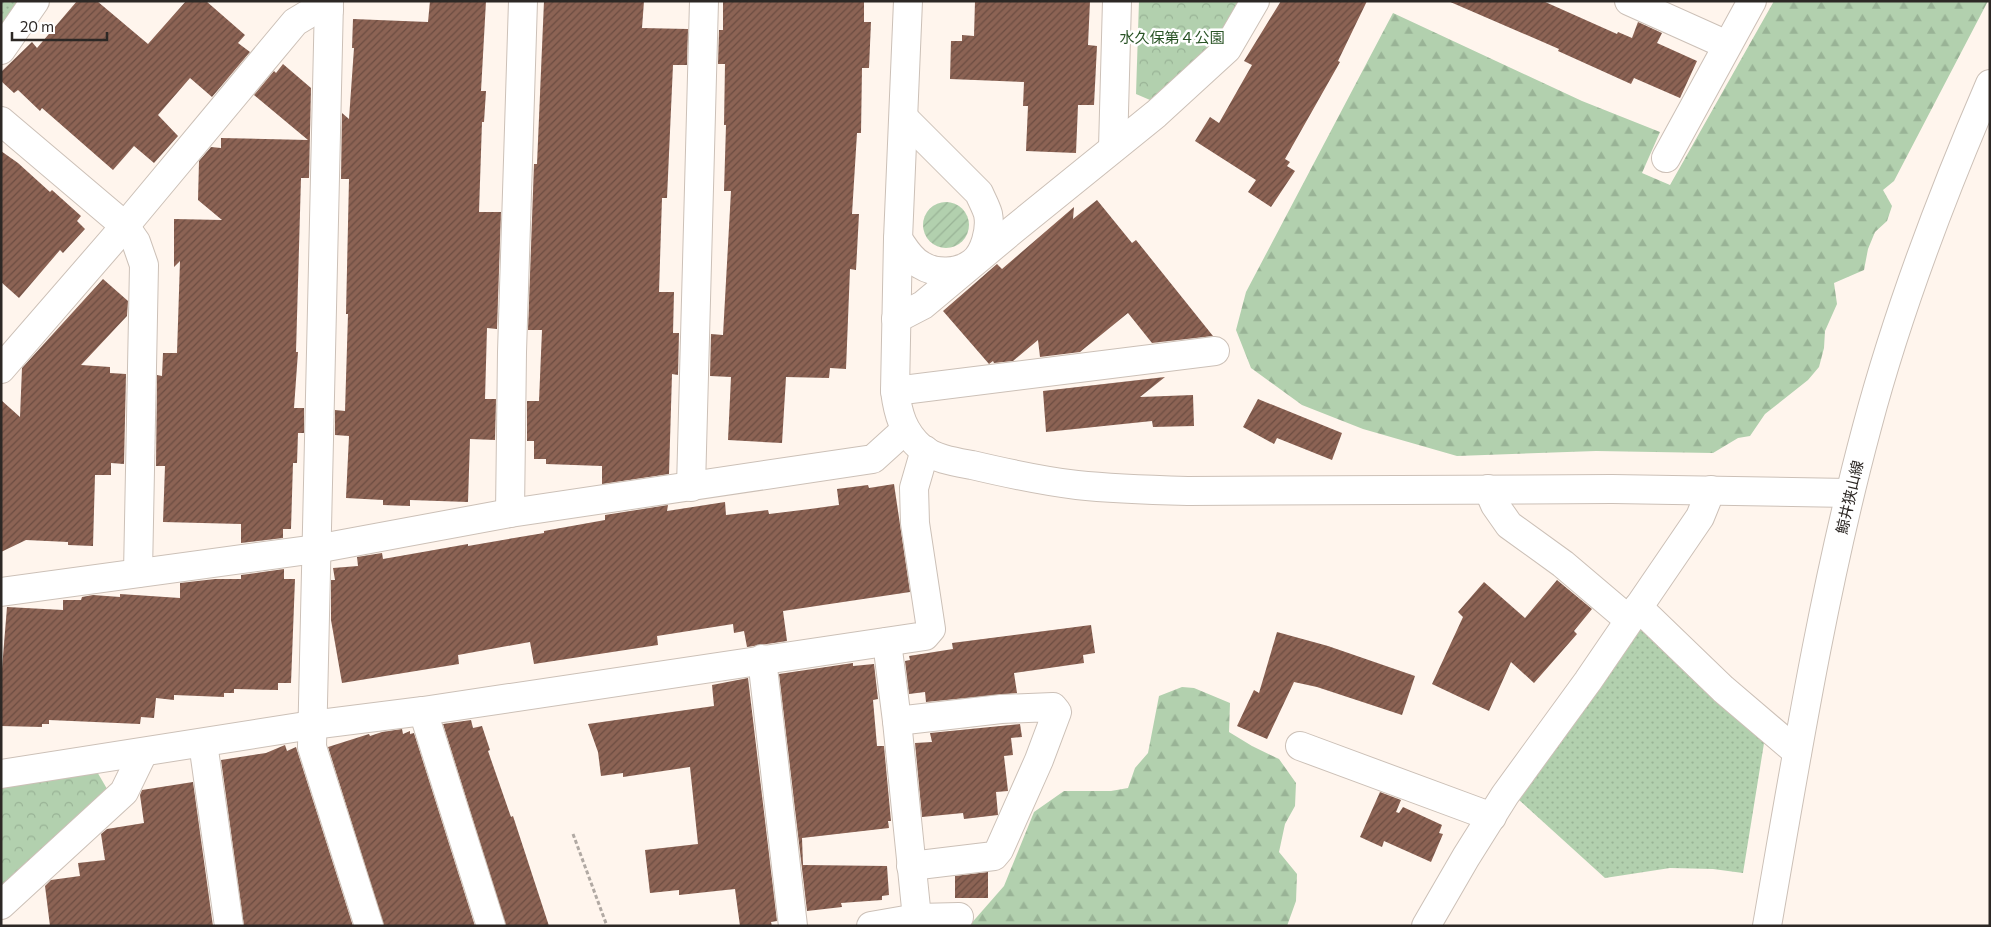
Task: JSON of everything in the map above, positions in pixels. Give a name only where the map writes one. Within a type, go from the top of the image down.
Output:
[{"type":"street","points":[[1,50],[35,1]]},
{"type":"street","points":[[510,513],[513,322],[523,1]]},
{"type":"street","points":[[691,487],[704,1]]},
{"type":"street","points":[[908,1],[898,239],[895,391],[898,413],[905,430],[925,450],[944,459],[982,468],[1068,483],[1140,489],[1188,491],[1711,490],[1849,493]]},
{"type":"street","points":[[1113,148],[1117,1]]},
{"type":"street","points":[[896,319],[923,305],[1156,114],[1226,49],[1255,1]]},
{"type":"street","points":[[1629,1],[1727,45]]},
{"type":"street","points":[[1666,158],[1752,1]]},
{"type":"street","points":[[1,369],[125,226],[295,22],[310,13],[329,6],[312,747],[369,926]]},
{"type":"street","name":"鯨井狭山線","points":[[1767,926],[1814,658],[1849,493],[1867,424],[1938,209],[1987,96]]},
{"type":"street","points":[[904,118],[1014,229]]},
{"type":"street","points":[[1,121],[125,226],[136,242],[144,265],[138,573]]},
{"type":"street","points":[[898,239],[908,254],[921,265],[936,271],[953,271],[972,264],[980,252],[988,232],[988,215],[979,193]]},
{"type":"street","points":[[895,391],[1215,351]]},
{"type":"street","points":[[1,592],[316,549],[510,513],[873,459],[905,430]]},
{"type":"street","points":[[1,774],[312,725],[423,711],[925,636],[931,628],[915,524],[914,488],[925,450]]},
{"type":"street","points":[[1488,489],[1495,505],[1509,525],[1678,647],[1723,689],[1797,752]]},
{"type":"street","points":[[1426,926],[1505,795],[1588,681],[1700,517],[1711,490]]},
{"type":"street","points":[[887,642],[917,918]]},
{"type":"street","points":[[762,659],[793,926]]},
{"type":"street","points":[[897,721],[1001,710],[1054,707],[1057,712],[1039,760],[999,850],[994,856],[911,866]]},
{"type":"street","points":[[423,711],[491,926]]},
{"type":"street","points":[[203,743],[229,926]]},
{"type":"street","points":[[1300,746],[1492,817]]},
{"type":"street","points":[[1,905],[124,792],[143,753]]},
{"type":"street","points":[[871,926],[917,918],[959,917]]},
{"type":"path","points":[[573,834],[607,926]]},
{"type":"green space","points":[[1,1],[22,1],[1,28]]},
{"type":"green space","name":"水久保第４公園","points":[[1139,1],[1244,1],[1223,39],[1150,100],[1136,94]]},
{"type":"green space","points":[[1774,1],[1988,1],[1894,181],[1883,190],[1892,206],[1887,221],[1875,232],[1868,249],[1864,270],[1834,283],[1837,304],[1825,331],[1824,348],[1819,367],[1808,380],[1765,414],[1750,436],[1738,438],[1713,453],[1596,451],[1457,456],[1363,429],[1302,405],[1251,368],[1236,330],[1246,292],[1393,13],[1582,101],[1660,132],[1642,173],[1670,185]]},
{"type":"green space","points":[[942,202],[950,202],[959,206],[965,212],[969,225],[965,238],[959,244],[950,248],[942,248],[933,244],[927,238],[923,229],[923,221],[927,212],[933,206]]},
{"type":"green space","points":[[1642,626],[1765,737],[1743,873],[1713,869],[1670,868],[1605,878],[1519,800]]},
{"type":"green space","points":[[1182,687],[1194,688],[1230,703],[1229,732],[1279,759],[1296,783],[1295,806],[1285,824],[1279,852],[1297,874],[1296,901],[1287,926],[969,926],[1004,886],[1034,812],[1064,791],[1111,791],[1128,788],[1135,768],[1148,753],[1159,696]]},
{"type":"green space","points":[[96,770],[110,794],[1,892],[1,786]]},
{"type":"building","points":[[77,1],[97,1],[148,44],[186,1],[206,1],[245,35],[238,43],[250,52],[212,97],[190,78],[158,115],[178,136],[154,163],[134,146],[113,170],[42,108],[40,111],[18,90],[14,93],[1,81],[1,72],[32,42],[37,48]]},
{"type":"building","points":[[430,1],[486,1],[481,91],[486,91],[484,122],[482,122],[479,212],[501,212],[497,329],[487,328],[485,399],[496,399],[495,440],[470,439],[468,502],[410,500],[410,506],[383,505],[383,500],[346,498],[349,436],[335,435],[335,410],[345,411],[348,314],[346,314],[349,179],[341,179],[342,113],[349,119],[354,48],[352,48],[353,19],[428,22]]},
{"type":"building","points":[[544,1],[644,1],[642,28],[688,29],[687,65],[673,65],[667,198],[662,198],[659,292],[674,292],[673,333],[679,333],[678,375],[672,374],[669,474],[602,484],[602,466],[546,464],[546,459],[534,459],[534,441],[527,441],[527,401],[539,401],[542,330],[528,330],[534,164],[537,164]]},
{"type":"building","points":[[723,1],[864,1],[864,22],[871,22],[869,68],[862,68],[861,133],[857,133],[852,214],[859,214],[856,270],[850,269],[846,369],[830,368],[829,378],[786,377],[782,443],[728,440],[731,377],[710,376],[711,334],[723,335],[731,191],[724,191],[725,64],[718,64],[719,30],[723,30]]},
{"type":"building","points":[[975,1],[1090,1],[1088,45],[1097,46],[1094,105],[1078,105],[1076,153],[1026,151],[1028,106],[1023,106],[1024,82],[950,79],[951,41],[962,41],[962,35],[974,36]]},
{"type":"building","points":[[1281,1],[1367,1],[1338,61],[1340,62],[1285,159],[1290,162],[1287,166],[1295,171],[1271,207],[1248,192],[1256,180],[1195,141],[1210,117],[1219,123],[1252,65],[1244,61]]},
{"type":"building","points":[[1448,1],[1543,1],[1617,34],[1618,32],[1632,38],[1638,22],[1662,33],[1657,43],[1697,61],[1680,98],[1634,78],[1631,84],[1558,51],[1559,49]]},
{"type":"building","points":[[283,64],[311,88],[309,178],[301,178],[296,352],[298,352],[294,408],[304,408],[304,433],[298,433],[297,463],[293,463],[291,529],[283,529],[283,538],[241,543],[241,524],[163,522],[165,466],[156,466],[157,375],[162,376],[163,353],[177,353],[180,261],[174,267],[174,219],[222,220],[198,200],[199,161],[211,147],[221,148],[221,138],[308,140],[254,95],[274,71],[276,73]]},
{"type":"building","points":[[1,151],[18,163],[50,192],[52,190],[81,216],[77,221],[85,229],[63,253],[60,250],[19,298],[1,282]]},
{"type":"building","points":[[1097,200],[1132,243],[1136,240],[1213,336],[1152,343],[1128,313],[1080,352],[1040,357],[1038,340],[1013,361],[994,363],[993,361],[989,364],[943,311],[997,264],[1002,269],[1074,207],[1073,219]]},
{"type":"building","points":[[103,279],[128,301],[127,316],[81,365],[110,367],[110,373],[126,374],[124,464],[111,463],[111,475],[95,475],[93,546],[68,545],[68,542],[26,540],[1,552],[1,400],[20,417],[22,368]]},
{"type":"building","points":[[1165,377],[1140,397],[1193,395],[1194,426],[1153,427],[1152,421],[1046,432],[1043,391]]},
{"type":"building","points":[[1258,399],[1342,433],[1332,460],[1277,438],[1274,444],[1243,427]]},
{"type":"building","points":[[894,484],[910,592],[783,611],[787,641],[747,647],[744,631],[734,633],[733,624],[657,636],[658,645],[534,664],[530,642],[458,655],[459,664],[342,683],[331,620],[331,580],[335,580],[333,568],[358,566],[357,557],[382,553],[383,559],[468,544],[468,546],[605,520],[605,515],[668,505],[667,511],[725,502],[726,515],[768,510],[769,514],[810,509],[839,505],[837,489],[868,485],[869,488]]},
{"type":"building","points":[[284,569],[284,579],[295,579],[291,683],[278,683],[278,690],[234,689],[234,693],[224,693],[224,697],[174,695],[174,700],[156,698],[154,718],[141,717],[140,724],[49,720],[49,724],[42,724],[42,727],[1,726],[1,681],[7,607],[63,610],[63,600],[81,600],[82,597],[93,595],[120,597],[120,594],[180,598],[180,583],[215,579],[241,579],[241,575]]},
{"type":"building","points":[[1557,580],[1592,609],[1574,631],[1577,634],[1534,683],[1511,662],[1489,711],[1432,684],[1463,617],[1458,612],[1484,582],[1525,618]]},
{"type":"building","points":[[1091,625],[1095,653],[1083,655],[1084,663],[1014,673],[1017,693],[926,702],[925,692],[909,694],[905,661],[910,660],[909,656],[953,649],[952,643]]},
{"type":"building","points":[[1277,632],[1328,646],[1415,676],[1402,715],[1317,687],[1294,682],[1267,739],[1237,726],[1254,690],[1259,693]]},
{"type":"building","points":[[853,663],[853,666],[874,664],[878,699],[873,700],[877,746],[884,746],[891,821],[888,821],[889,828],[802,838],[803,865],[887,866],[889,895],[882,896],[882,900],[841,903],[842,907],[807,911],[779,674]]},
{"type":"building","points":[[748,678],[777,921],[771,922],[772,926],[740,926],[735,889],[679,895],[679,890],[650,893],[645,850],[698,844],[690,767],[623,777],[623,773],[601,776],[598,752],[588,724],[714,706],[712,685]]},
{"type":"building","points":[[471,720],[473,728],[482,726],[490,750],[488,751],[511,817],[513,816],[549,926],[506,926],[443,724]]},
{"type":"building","points":[[1020,724],[1022,737],[1011,738],[1013,755],[1004,756],[1008,791],[996,792],[998,815],[964,819],[963,813],[922,817],[915,743],[932,742],[930,733]]},
{"type":"building","points":[[402,729],[403,734],[410,731],[410,734],[414,733],[475,926],[384,926],[328,747],[369,734],[370,736]]},
{"type":"building","points":[[285,745],[287,751],[296,747],[353,926],[244,926],[221,760],[266,753]]},
{"type":"building","points":[[193,782],[213,926],[50,926],[45,886],[51,880],[80,876],[78,863],[105,860],[101,834],[107,829],[144,823],[140,795],[142,790]]},
{"type":"building","points":[[1380,792],[1401,800],[1396,812],[1399,813],[1403,807],[1442,825],[1439,833],[1443,834],[1431,862],[1384,841],[1382,847],[1360,837]]},
{"type":"building","points":[[988,872],[988,898],[955,898],[955,876]]}]
